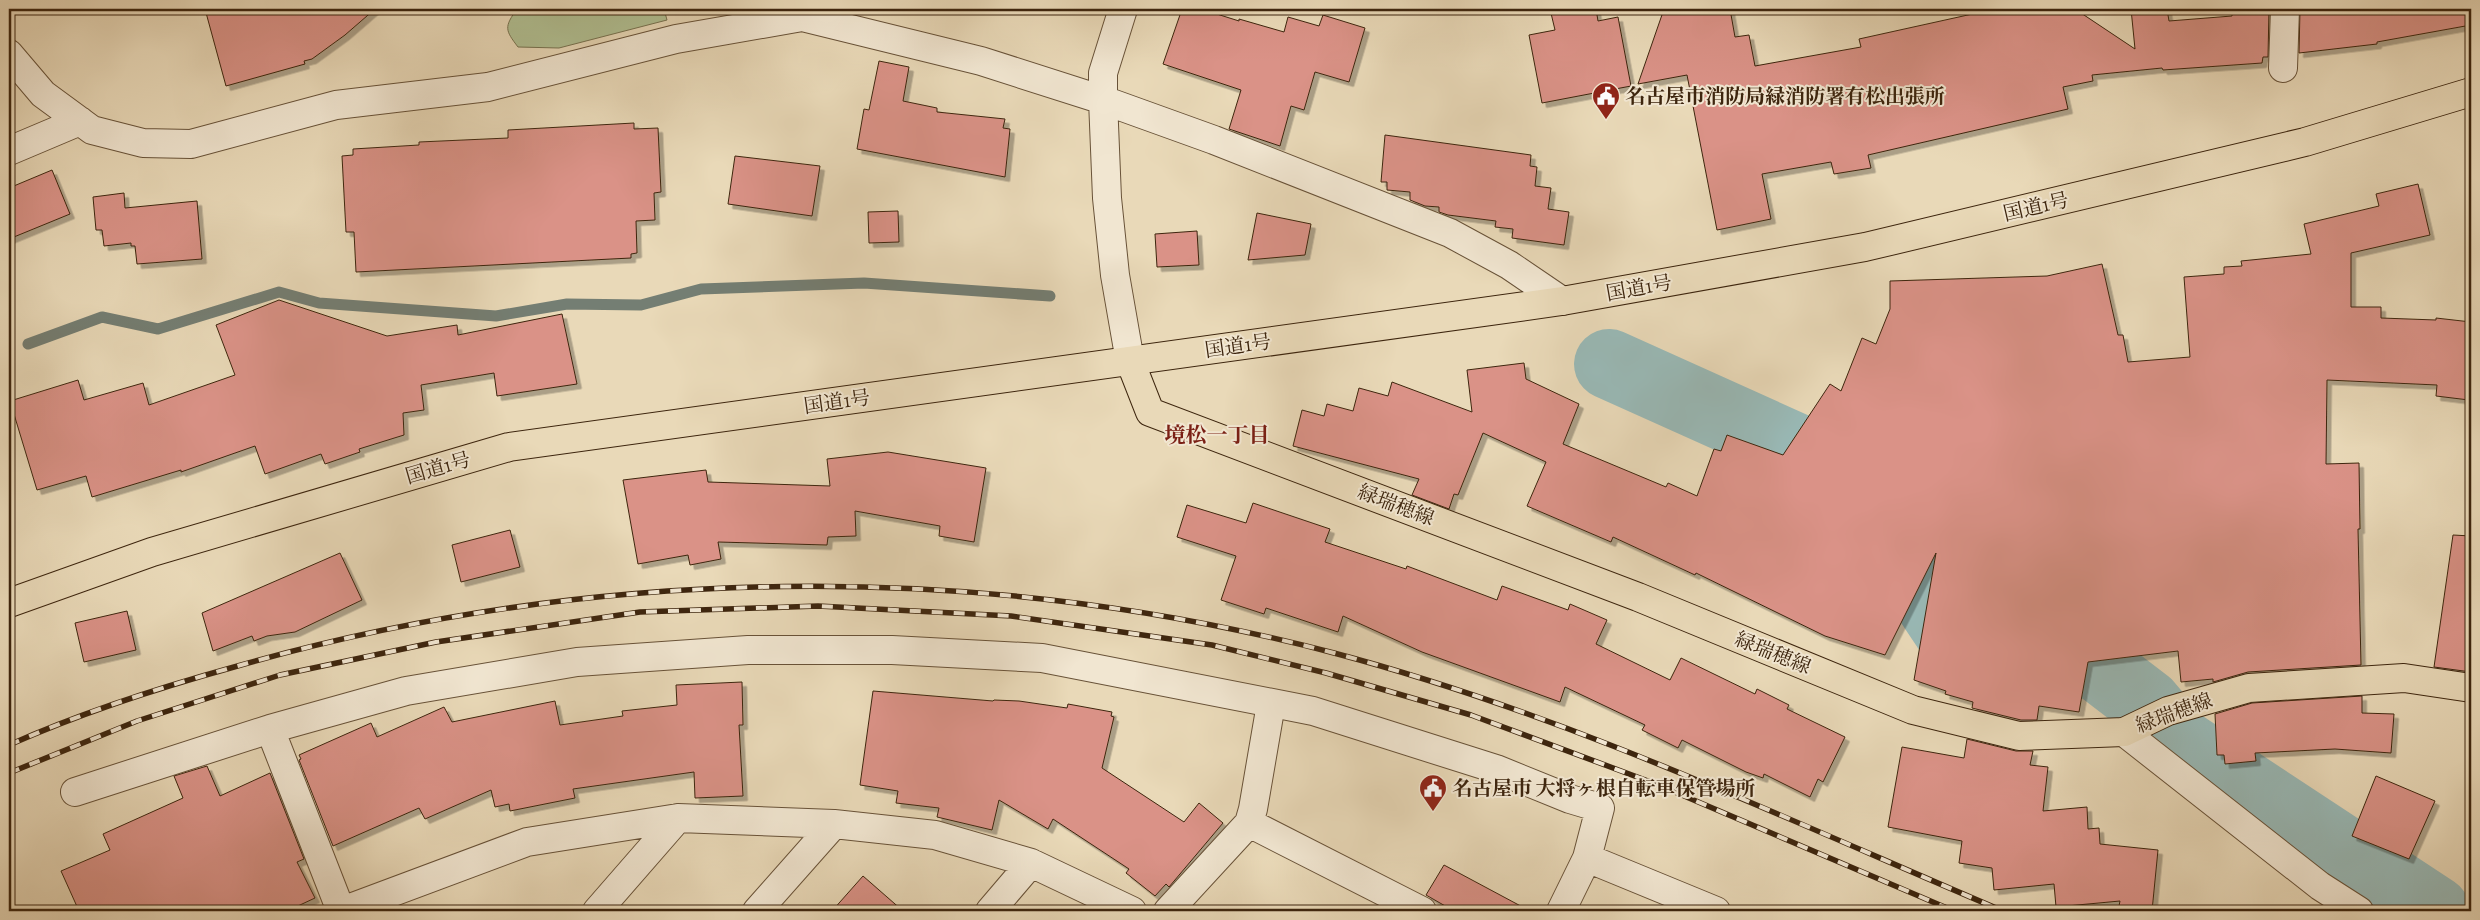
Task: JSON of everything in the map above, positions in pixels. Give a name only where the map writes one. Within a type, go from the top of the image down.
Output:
[{"type":"main road","name":"国道1号","points":[[9,603],[152,552],[509,447],[1562,301],[1865,247],[2305,142],[2471,92]]},
{"type":"main road","name":"緑瑞穂線","points":[[1130,361],[1150,412],[1638,597],[1913,710],[2019,736],[2145,722],[2249,688],[2404,678],[2471,688]]},
{"type":"street","points":[[1123,9],[1103,73],[1103,100],[1107,198],[1115,275],[1130,361]]},
{"type":"street","points":[[2283,68],[2285,9]]},
{"type":"street","points":[[9,54],[43,94],[92,130],[143,143],[192,144],[336,105],[488,88],[676,39],[802,17],[981,61],[1103,100],[1214,140],[1450,234],[1509,265],[1562,301]]},
{"type":"street","points":[[9,150],[80,121]]},
{"type":"street","points":[[76,792],[270,729],[406,691],[576,662],[748,650],[892,650],[1042,658],[1174,682],[1271,704],[1312,711],[1496,769],[1570,799],[1600,808],[1587,858],[1561,911]]},
{"type":"street","points":[[1168,911],[1249,823],[1271,704]]},
{"type":"street","points":[[2145,722],[2320,886],[2359,911]]},
{"type":"street","points":[[270,729],[341,911],[527,842],[678,818],[834,824],[935,835],[1031,863],[1132,911]]},
{"type":"street","points":[[597,911],[678,818]]},
{"type":"street","points":[[1249,823],[1422,911]]},
{"type":"street","points":[[757,911],[834,824]]},
{"type":"street","points":[[1587,858],[1716,911]]},
{"type":"street","points":[[990,911],[1031,863]]},
{"type":"green space","points":[[517,9],[664,9],[667,20],[559,48],[518,47],[508,28],[508,24]]},
{"type":"building","points":[[205,9],[375,9],[345,35],[312,59],[304,61],[305,64],[226,86]]},
{"type":"building","points":[[1182,9],[1201,9],[1284,32],[1288,17],[1319,26],[1323,15],[1365,28],[1349,82],[1315,72],[1304,110],[1291,106],[1280,146],[1229,129],[1241,90],[1163,64]]},
{"type":"building","name":"名古屋市消防局緑消防署有松出張所","points":[[1550,9],[1596,9],[1598,21],[1618,17],[1631,86],[1542,103],[1529,35],[1555,30]]},
{"type":"building","points":[[1664,9],[1730,9],[1735,37],[1749,35],[1755,66],[1861,47],[1859,39],[1995,9],[2075,9],[2135,49],[2131,9],[2167,9],[2169,21],[2232,16],[2232,9],[2269,9],[2268,57],[2263,57],[2262,63],[2163,70],[2162,68],[2092,75],[2093,81],[2063,87],[2068,109],[1868,155],[1871,168],[1834,174],[1831,162],[1762,174],[1771,219],[1717,230],[1687,75],[1638,84]]},
{"type":"building","points":[[2300,9],[2471,9],[2471,25],[2377,42],[2377,44],[2299,53]]},
{"type":"building","points":[[879,61],[909,67],[903,101],[937,108],[937,112],[1005,119],[1003,128],[1010,129],[1005,177],[857,149],[864,109],[869,110]]},
{"type":"building","points":[[634,123],[634,129],[658,128],[661,192],[654,193],[655,220],[636,221],[637,253],[631,254],[631,258],[356,272],[354,232],[346,232],[342,156],[353,155],[353,149],[419,145],[419,142],[508,138],[508,130]]},
{"type":"building","points":[[1385,135],[1531,155],[1530,166],[1537,167],[1535,186],[1551,188],[1548,209],[1569,212],[1564,245],[1512,238],[1513,229],[1495,227],[1496,221],[1448,215],[1439,212],[1439,207],[1425,206],[1410,200],[1410,192],[1387,190],[1387,182],[1381,182]]},
{"type":"building","points":[[735,156],[820,166],[812,216],[728,204]]},
{"type":"building","points":[[52,170],[70,214],[9,239],[9,188]]},
{"type":"building","points":[[2418,184],[2430,235],[2351,253],[2351,307],[2381,307],[2381,318],[2436,320],[2436,318],[2471,322],[2469,400],[2436,396],[2437,385],[2327,380],[2326,464],[2359,463],[2360,529],[2358,529],[2361,665],[2248,672],[2213,682],[2213,679],[2181,682],[2178,651],[2088,662],[2079,712],[2039,706],[2037,720],[2021,720],[1972,708],[1973,702],[1945,694],[1946,691],[1914,680],[1936,553],[1885,655],[1825,636],[1696,573],[1695,575],[1613,537],[1611,542],[1527,506],[1546,462],[1483,433],[1458,495],[1454,494],[1449,509],[1412,495],[1419,479],[1293,446],[1302,410],[1324,416],[1327,404],[1353,411],[1359,388],[1388,396],[1392,382],[1472,412],[1467,370],[1524,363],[1526,379],[1579,404],[1563,444],[1666,487],[1668,483],[1697,496],[1714,449],[1721,451],[1727,435],[1783,455],[1830,384],[1841,391],[1862,338],[1876,344],[1890,309],[1890,281],[2047,276],[2102,264],[2118,335],[2123,335],[2128,362],[2190,357],[2184,277],[2224,274],[2224,267],[2242,266],[2241,261],[2311,254],[2304,224],[2379,206],[2376,194]]},
{"type":"building","points":[[124,193],[125,208],[197,201],[202,259],[137,264],[135,246],[131,246],[131,243],[104,246],[102,230],[96,230],[93,197]]},
{"type":"building","points":[[898,211],[899,242],[869,243],[868,212]]},
{"type":"building","points":[[1257,213],[1311,224],[1305,255],[1248,260]]},
{"type":"building","points":[[1197,231],[1199,265],[1157,267],[1155,234]]},
{"type":"building","points":[[279,300],[387,336],[457,325],[458,335],[562,314],[577,384],[497,396],[494,373],[421,385],[424,410],[403,413],[404,435],[359,449],[360,452],[325,464],[321,454],[265,474],[255,446],[181,472],[181,470],[92,497],[86,476],[37,490],[10,401],[78,380],[84,400],[143,383],[149,405],[235,375],[216,325]]},
{"type":"building","points":[[888,452],[986,468],[974,542],[939,536],[940,526],[855,511],[856,536],[828,537],[827,545],[718,542],[721,559],[690,565],[688,555],[638,564],[623,480],[706,470],[708,482],[830,486],[827,459]]},
{"type":"building","points":[[1253,503],[1330,529],[1325,542],[1406,569],[1407,566],[1497,600],[1502,586],[1568,610],[1570,604],[1607,620],[1596,644],[1670,680],[1681,658],[1755,694],[1757,689],[1789,705],[1787,709],[1845,737],[1823,782],[1818,779],[1810,797],[1764,774],[1763,778],[1746,772],[1682,740],[1678,748],[1642,730],[1645,725],[1565,687],[1560,702],[1422,652],[1343,616],[1338,632],[1266,608],[1264,614],[1221,600],[1236,556],[1177,537],[1187,505],[1246,523]]},
{"type":"building","points":[[510,530],[520,567],[461,582],[452,545]]},
{"type":"building","points":[[2453,535],[2471,536],[2471,672],[2434,667]]},
{"type":"building","points":[[340,553],[362,600],[295,632],[267,636],[254,641],[252,636],[213,651],[202,613]]},
{"type":"building","points":[[127,611],[136,650],[84,662],[75,623]]},
{"type":"building","points":[[742,682],[743,725],[739,725],[743,796],[695,798],[694,772],[573,789],[575,798],[510,811],[509,804],[495,807],[491,790],[425,819],[419,808],[333,846],[299,760],[301,759],[299,755],[371,723],[377,737],[444,707],[452,722],[555,701],[560,725],[623,716],[622,711],[677,705],[676,685]]},
{"type":"building","points":[[873,691],[993,701],[1019,701],[1067,708],[1068,704],[1112,712],[1111,716],[1114,717],[1102,768],[1184,822],[1199,803],[1223,823],[1169,887],[1166,884],[1155,896],[1126,873],[1129,869],[1053,819],[1048,829],[999,800],[992,830],[937,817],[939,808],[896,803],[898,791],[860,785]]},
{"type":"building","points":[[2362,696],[2362,713],[2394,714],[2391,753],[2335,749],[2255,753],[2256,761],[2225,764],[2224,755],[2217,755],[2215,714],[2252,703]]},
{"type":"building","points":[[1967,739],[2016,751],[2033,751],[2030,765],[2048,767],[2043,811],[2087,807],[2088,829],[2099,828],[2100,844],[2158,850],[2152,911],[2118,911],[2120,901],[2056,907],[2054,884],[1994,890],[1992,868],[1959,863],[1962,841],[1888,827],[1902,747],[1964,758]]},
{"type":"building","points":[[207,766],[220,796],[270,773],[304,859],[297,862],[315,898],[287,911],[79,911],[61,871],[110,850],[103,834],[183,798],[174,776]]},
{"type":"building","points":[[2376,776],[2435,801],[2409,859],[2352,836]]},
{"type":"building","points":[[1444,865],[1530,911],[1454,911],[1426,895]]},
{"type":"building","points":[[863,876],[903,911],[832,911]]},
{"type":"waterway","points":[[28,344],[102,317],[158,329],[279,292],[319,303],[496,316],[567,304],[641,305],[701,289],[864,283],[1050,296]]},
{"type":"waterway","points":[[1609,364],[1840,468],[1950,633],[2083,655],[2147,704],[2180,743],[2435,911]]},
{"type":"railway","points":[[9,745],[64,722],[120,702],[234,667],[369,633],[506,609],[644,593],[783,586],[922,589],[1061,601],[1199,622],[1334,653],[1420,678],[1505,706],[1673,770],[2003,911]]},
{"type":"railway","points":[[9,773],[137,721],[280,675],[436,642],[640,612],[818,606],[1011,616],[1212,645],[1326,673],[1471,715],[1656,784],[1954,911]]},
{"type":"place","name":"名古屋市消防局緑消防署有松出張所","points":[[1606,120]]},
{"type":"place","name":"名古屋市 大将ヶ根自転車保管場所","points":[[1433,812]]},
{"type":"district","name":"境松一丁目","points":[[1217,435]]}]
